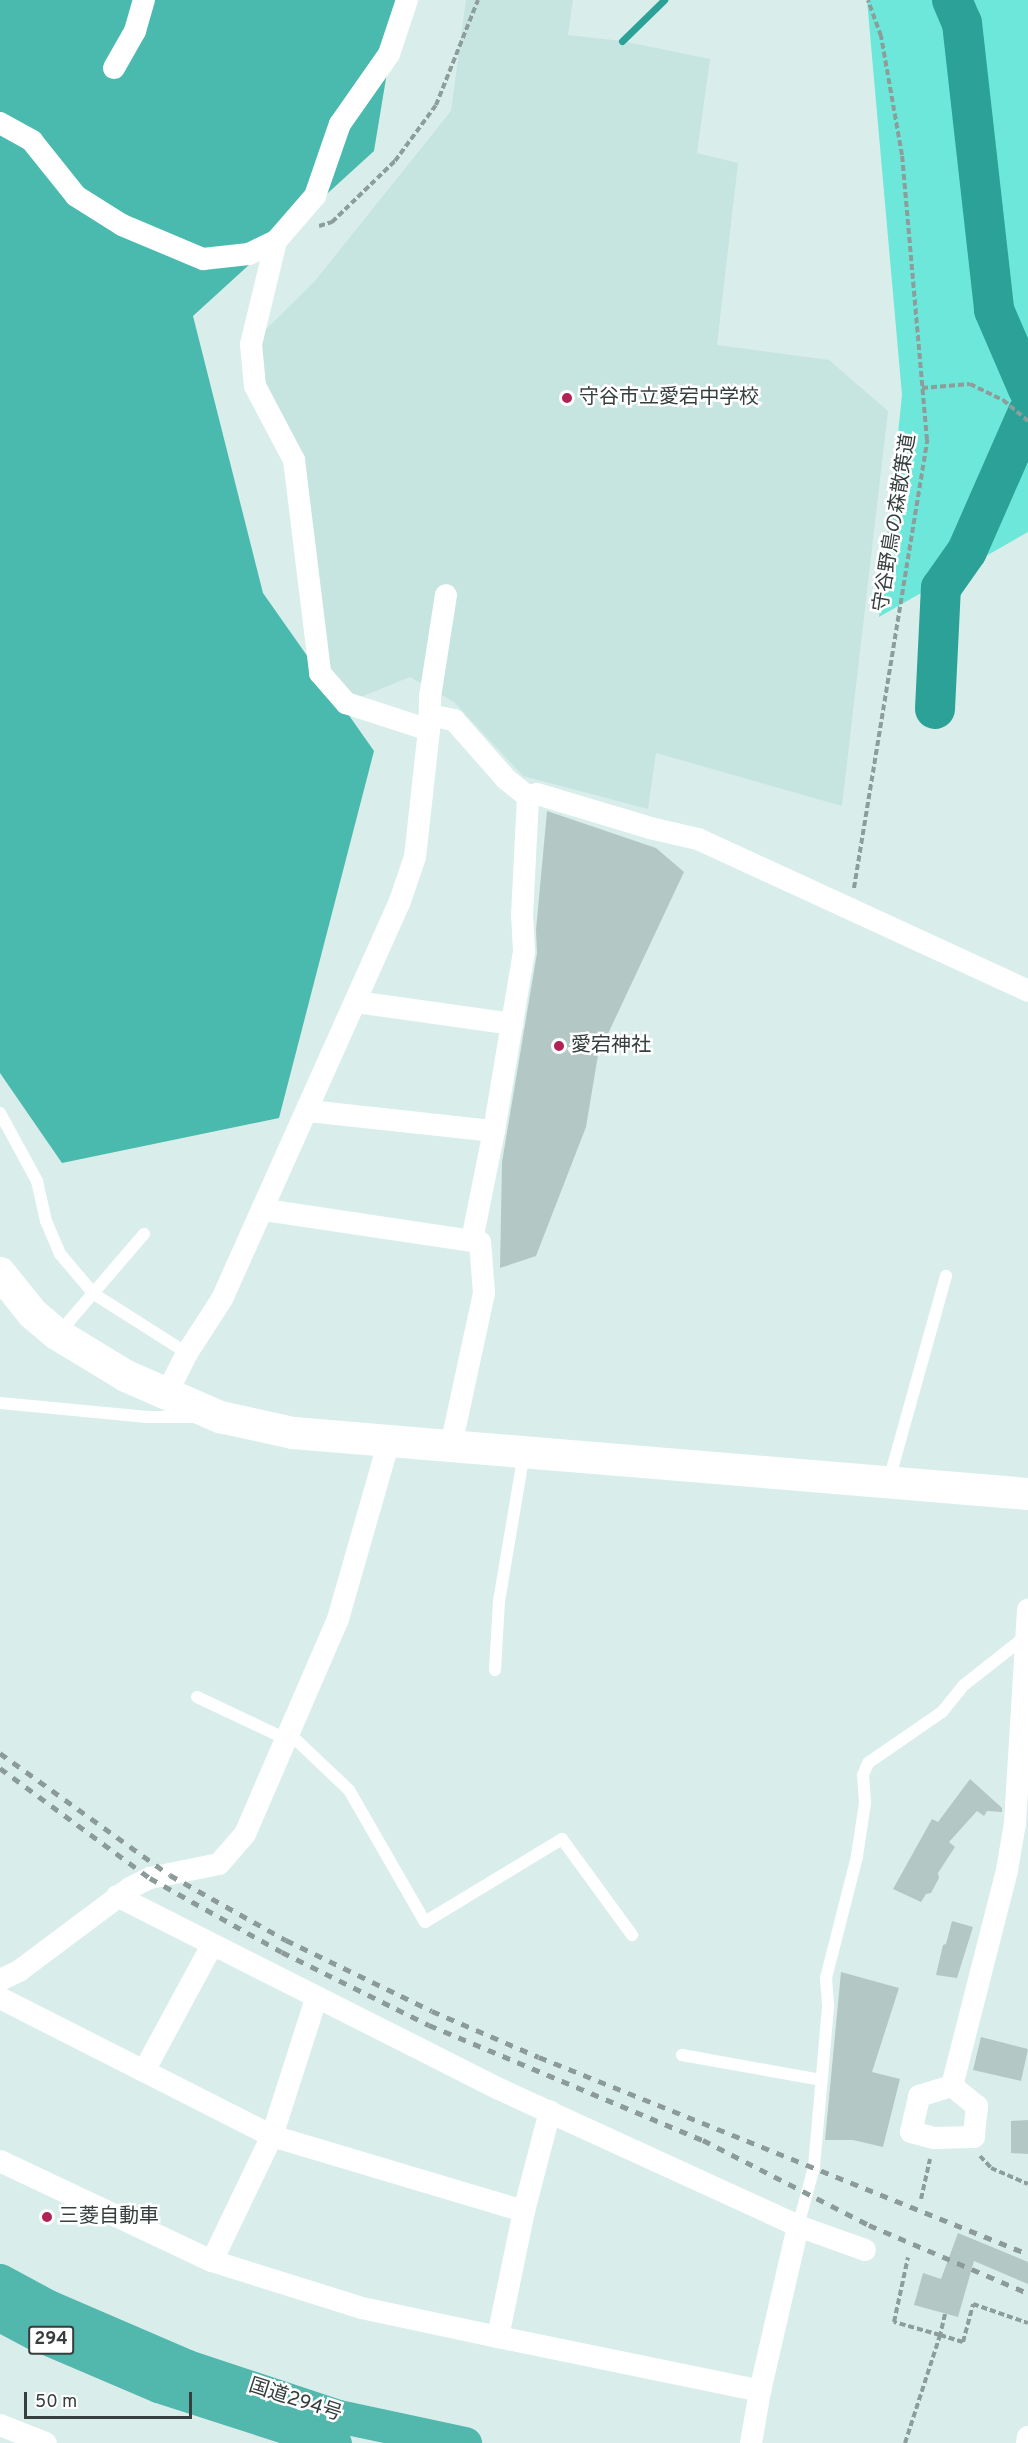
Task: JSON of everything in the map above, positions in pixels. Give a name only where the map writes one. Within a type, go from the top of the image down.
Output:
[{"type":"highway","name":"国道294号","points":[[0,2280],[48,2306],[187,2366],[338,2416],[465,2443]]},
{"type":"highway","name":"国道294号","points":[[0,2315],[34,2333],[158,2386],[335,2443]]},
{"type":"street","points":[[114,68],[135,31],[144,0]]},
{"type":"street","points":[[0,123],[32,141],[76,196],[122,225],[203,259],[249,254],[276,242],[315,196],[340,124],[389,54],[408,0]]},
{"type":"street","points":[[276,242],[251,344],[255,386],[294,460],[320,673],[346,703],[430,722],[454,720],[506,779],[528,797]]},
{"type":"street","points":[[166,1395],[187,1353],[222,1299],[309,1110],[400,901],[415,857],[446,596]]},
{"type":"street","points":[[528,797],[537,794],[650,828],[698,839],[1028,991]]},
{"type":"street","points":[[471,1240],[494,1131],[524,951],[522,916],[528,797]]},
{"type":"street","points":[[356,1002],[512,1024]]},
{"type":"street","points":[[309,1110],[494,1131]]},
{"type":"street","points":[[264,1210],[480,1242],[484,1293],[451,1446]]},
{"type":"street","points":[[0,1273],[33,1314],[57,1334],[126,1376],[220,1417],[293,1432],[888,1480],[1028,1494]]},
{"type":"street","points":[[0,1980],[19,1971],[117,1896],[150,1878],[219,1864],[245,1834],[289,1738],[338,1619],[389,1441]]},
{"type":"street","points":[[952,2086],[1007,1870],[1015,1822],[1028,1608]]},
{"type":"street","points":[[117,1896],[316,1999],[497,2088],[798,2226],[865,2250]]},
{"type":"street","points":[[144,2071],[212,1945]]},
{"type":"street","points":[[0,1998],[272,2136],[525,2211]]},
{"type":"street","points":[[212,2261],[272,2136],[316,1999]]},
{"type":"street","points":[[952,2086],[977,2106],[974,2137],[934,2138],[911,2132],[919,2096],[952,2086]]},
{"type":"street","points":[[498,2337],[525,2211],[550,2111]]},
{"type":"street","points":[[0,2161],[212,2261],[362,2308],[760,2391]]},
{"type":"street","points":[[751,2443],[760,2391],[798,2226]]},
{"type":"street","points":[[5,2433],[46,2443]]},
{"type":"street","points":[[1027,2443],[1028,2437]]},
{"type":"lane","points":[[0,1113],[37,1181],[46,1221],[60,1254],[94,1294],[187,1353]]},
{"type":"lane","points":[[57,1334],[144,1234]]},
{"type":"lane","points":[[888,1480],[946,1276]]},
{"type":"lane","points":[[0,1404],[147,1417],[220,1417]]},
{"type":"lane","points":[[495,1670],[499,1601],[525,1452]]},
{"type":"lane","points":[[798,2226],[814,2167],[828,2006],[826,1978],[857,1856],[865,1803],[863,1775],[868,1763],[942,1712],[964,1685],[1025,1637]]},
{"type":"lane","points":[[198,1697],[289,1738],[349,1790],[425,1922],[562,1839],[632,1935]]},
{"type":"lane","points":[[682,2055],[821,2080]]},
{"type":"path","points":[[276,242],[332,222],[395,161],[436,105],[478,0]]},
{"type":"path","name":"守谷野鳥の森散策道","points":[[851,909],[927,440],[902,155],[881,36],[868,0]]},
{"type":"path","points":[[922,388],[970,384],[1003,400],[1028,421]]},
{"type":"path","points":[[921,2199],[934,2138]]},
{"type":"path","points":[[908,2257],[894,2322],[963,2342],[973,2304],[1028,2323]]},
{"type":"path","points":[[905,2443],[945,2314]]},
{"type":"shaded area","points":[[0,0],[399,0],[374,151],[193,316],[263,593],[374,751],[279,1118],[62,1163],[0,1073]]},
{"type":"shaded area","name":"守谷市立愛宕中学校","points":[[466,0],[573,0],[568,35],[622,41],[710,59],[697,153],[738,163],[717,345],[829,360],[888,411],[842,806],[656,753],[648,809],[523,776],[454,702],[410,677],[346,703],[320,673],[294,460],[251,344],[314,282],[451,111]]},
{"type":"shaded area","points":[[867,0],[1028,0],[1028,532],[879,617],[902,395]]},
{"type":"building","name":"愛宕神社","points":[[547,811],[656,848],[684,872],[598,1055],[586,1127],[536,1256],[500,1268],[502,1162],[537,953],[536,930]]},
{"type":"building","points":[[970,1779],[1002,1808],[1002,1812],[987,1811],[984,1816],[977,1811],[949,1842],[955,1847],[938,1873],[939,1878],[931,1893],[926,1894],[921,1902],[893,1889],[932,1819],[938,1822]]},
{"type":"building","points":[[952,1921],[973,1927],[957,1978],[936,1975],[943,1945],[946,1944]]},
{"type":"building","points":[[841,1972],[899,1988],[872,2072],[900,2079],[883,2147],[853,2140],[825,2140]]},
{"type":"building","points":[[981,2037],[1028,2049],[1021,2081],[973,2070]]},
{"type":"building","points":[[1028,2120],[1028,2154],[1011,2153],[1011,2121]]},
{"type":"building","points":[[958,2233],[1028,2262],[1028,2284],[974,2261],[958,2317],[914,2305],[923,2273],[941,2279]]},
{"type":"waterway","points":[[622,41],[664,0]]},
{"type":"waterway","points":[[952,0],[962,23],[994,310],[1028,389]]},
{"type":"waterway","points":[[935,709],[941,588],[967,551],[1028,412]]},
{"type":"railway","points":[[0,1753],[170,1875],[286,1940],[432,2011],[539,2057],[1028,2254]]},
{"type":"railway","points":[[0,1768],[150,1878],[282,1952],[429,2025],[703,2140],[869,2225],[1028,2293]]},
{"type":"place","name":"守谷市立愛宕中学校","points":[[567,398]]},
{"type":"place","name":"愛宕神社","points":[[559,1046]]},
{"type":"place","name":"三菱自動車","points":[[47,2217]]}]
